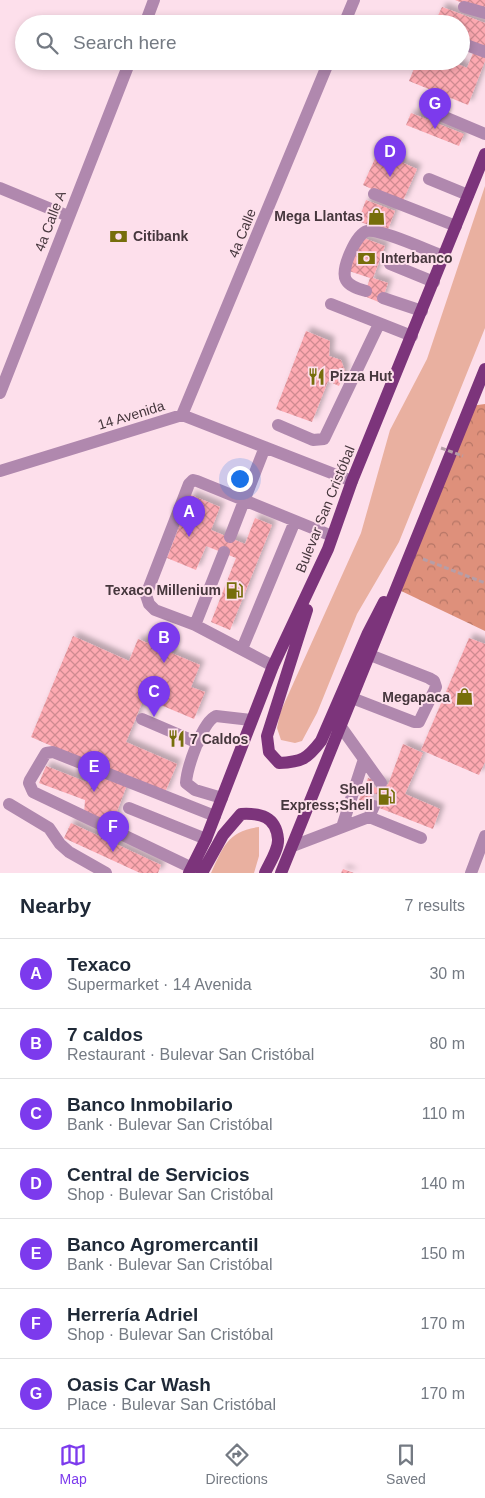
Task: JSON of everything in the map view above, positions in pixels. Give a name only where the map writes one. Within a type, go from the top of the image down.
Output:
[{"type":"main road","name":"Bulevar San Cristóbal","points":[[194,871],[251,720],[273,666],[328,549],[352,481],[485,154]]},
{"type":"main road","points":[[281,873],[485,369]]},
{"type":"main road","points":[[328,549],[267,736],[269,752],[279,763],[295,763],[310,757],[321,742],[368,633],[413,548]]},
{"type":"main road","points":[[194,871],[241,814],[256,813],[267,817],[274,826],[278,840],[265,873]]},
{"type":"street","points":[[148,15],[154,0]]},
{"type":"street","points":[[348,15],[354,0]]},
{"type":"street","points":[[464,7],[485,13]]},
{"type":"street","points":[[470,46],[485,52]]},
{"type":"street","name":"4a Calle A","points":[[0,393],[126,70]]},
{"type":"street","name":"4a Calle","points":[[182,415],[324,70]]},
{"type":"street","points":[[428,110],[485,134]]},
{"type":"street","points":[[429,179],[468,195]]},
{"type":"street","points":[[0,188],[68,216]]},
{"type":"street","points":[[374,194],[456,226]]},
{"type":"street","points":[[366,291],[355,288],[346,280],[344,269],[359,235],[366,231],[380,232],[444,256]]},
{"type":"street","points":[[390,264],[434,282]]},
{"type":"street","points":[[383,298],[422,311]]},
{"type":"street","points":[[331,304],[412,336]]},
{"type":"street","points":[[278,426],[313,440],[324,439],[379,324]]},
{"type":"street","name":"14 Avenida","points":[[0,471],[182,415],[352,481]]},
{"type":"street","points":[[230,537],[264,447]]},
{"type":"street","points":[[273,666],[195,625],[154,610],[149,604],[146,595],[189,484],[193,480],[197,480],[332,536]]},
{"type":"street","points":[[242,649],[295,521]]},
{"type":"street","points":[[195,625],[224,552]]},
{"type":"street","points":[[352,698],[414,722],[419,722],[436,687],[434,681],[429,678],[370,655]]},
{"type":"street","points":[[222,798],[196,790],[186,783],[198,743],[208,721],[216,716],[251,720]]},
{"type":"street","points":[[142,719],[198,743]]},
{"type":"street","points":[[341,727],[381,782]]},
{"type":"street","points":[[194,871],[33,792],[29,783],[30,780],[46,753],[53,752],[215,816]]},
{"type":"street","points":[[342,827],[364,759]]},
{"type":"street","points":[[9,804],[49,828],[60,844],[69,852],[106,873]]},
{"type":"street","points":[[129,808],[206,839]]},
{"type":"street","points":[[293,846],[342,827],[371,811],[421,838]]},
{"type":"street","points":[[471,873],[485,836]]},
{"type":"path","points":[[441,448],[463,456]]},
{"type":"path","points":[[413,548],[420,559],[485,583]]},
{"type":"shaded area","points":[[485,186],[485,328],[399,542],[357,614],[317,713],[302,741],[295,743],[281,740],[277,728],[280,713],[361,533],[390,430],[427,359]]},
{"type":"shaded area","points":[[259,827],[259,856],[254,873],[211,873],[223,848],[233,836]]},
{"type":"green space","points":[[485,404],[485,631],[397,589],[470,406]]},
{"type":"building","points":[[455,0],[485,0],[485,6],[483,11]]},
{"type":"building","points":[[442,7],[464,15],[438,15]]},
{"type":"building","points":[[470,17],[485,23],[485,48],[470,42]]},
{"type":"building","points":[[473,53],[485,58],[468,105],[409,81],[413,70],[470,70],[470,60]]},
{"type":"building","points":[[411,113],[464,134],[459,146],[406,125]]},
{"type":"building","points":[[378,152],[417,169],[402,203],[363,185]]},
{"type":"building","name":"Mega Llantas","points":[[366,200],[395,211],[387,232],[358,221]]},
{"type":"building","name":"Interbanco","points":[[361,237],[385,246],[373,278],[388,283],[381,303],[364,296],[370,278],[349,271]]},
{"type":"building","name":"Pizza Hut","points":[[306,331],[330,341],[329,356],[341,360],[345,371],[339,386],[328,381],[312,422],[276,409]]},
{"type":"building","points":[[191,495],[220,507],[211,530],[245,544],[255,518],[272,525],[230,630],[211,622],[236,558],[206,546],[196,570],[167,558]]},
{"type":"building","points":[[73,636],[129,661],[138,639],[200,665],[191,687],[205,692],[194,719],[144,698],[126,742],[177,764],[164,795],[31,737]]},
{"type":"building","name":"Megapaca","points":[[469,638],[485,644],[485,762],[479,775],[421,750]]},
{"type":"building","name":"Shell Express;Shell","points":[[403,744],[423,753],[405,794],[440,809],[433,829],[359,800],[368,778],[388,785]]},
{"type":"building","points":[[46,766],[94,785],[99,771],[128,782],[112,825],[84,814],[85,800],[39,783]]},
{"type":"building","points":[[71,823],[161,865],[158,873],[140,873],[64,838]]},
{"type":"building","points":[[343,869],[354,873],[341,873]]},
{"type":"tunnel","points":[[374,806],[381,783]]},
{"type":"place","name":"Oasis Car Wash","points":[[435,129]]},
{"type":"place","name":"Central de Servicios","points":[[390,177]]},
{"type":"place","name":"Mega Llantas","points":[[377,216]]},
{"type":"place","name":"Citibank","points":[[119,236]]},
{"type":"place","name":"Interbanco","points":[[367,258]]},
{"type":"place","name":"Pizza Hut","points":[[316,376]]},
{"type":"place","name":"Texaco","points":[[189,537]]},
{"type":"place","name":"Texaco Millenium","points":[[235,590]]},
{"type":"place","name":"7 caldos","points":[[164,663]]},
{"type":"place","name":"Megapaca","points":[[464,697]]},
{"type":"place","name":"Banco Inmobilario","points":[[154,717]]},
{"type":"place","name":"7 Caldos","points":[[176,739]]},
{"type":"place","name":"Banco Agromercantil","points":[[94,792]]},
{"type":"place","name":"Shell Express;Shell","points":[[387,797]]},
{"type":"place","name":"Herrería Adriel","points":[[113,852]]}]
